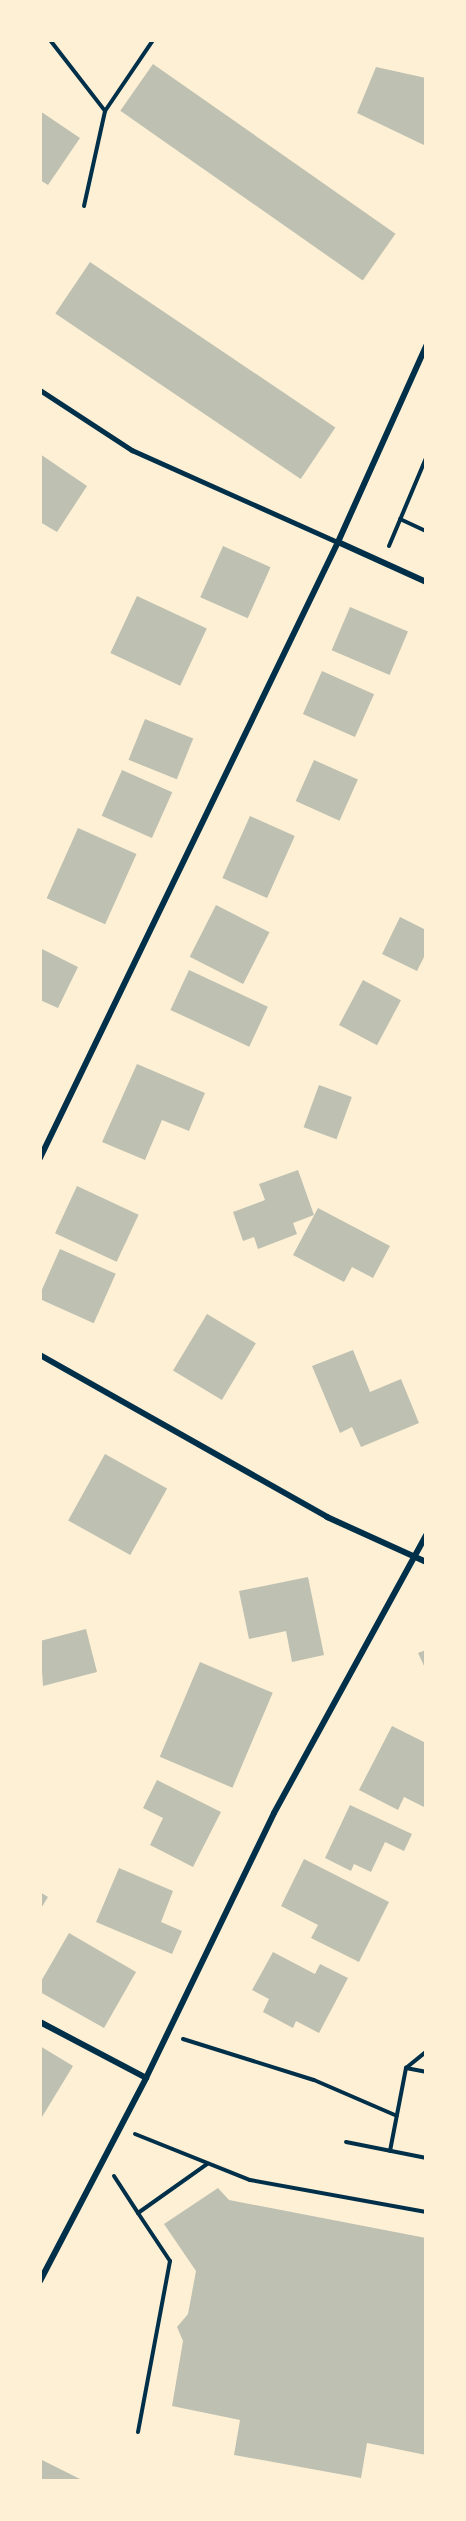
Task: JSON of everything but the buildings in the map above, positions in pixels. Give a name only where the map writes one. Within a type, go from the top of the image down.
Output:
[{"type":"street","points":[[40,1158],[338,542],[426,346]]},
{"type":"street","points":[[338,542],[426,582]]},
{"type":"street","points":[[40,1355],[327,1516],[426,1562]]},
{"type":"street","points":[[40,2281],[146,2078],[274,1813],[426,1535]]},
{"type":"street","points":[[40,2022],[146,2078]]},
{"type":"lane","points":[[40,390],[132,450],[338,542]]},
{"type":"path","points":[[50,40],[105,111]]},
{"type":"path","points":[[84,206],[105,111],[153,40]]},
{"type":"path","points":[[382,563],[426,458]]},
{"type":"path","points":[[400,519],[426,531]]},
{"type":"path","points":[[167,2034],[314,2080],[397,2116]]},
{"type":"path","points":[[390,2151],[406,2068],[426,2052]]},
{"type":"path","points":[[406,2068],[426,2072]]},
{"type":"path","points":[[120,2128],[250,2181],[426,2212]]},
{"type":"path","points":[[346,2142],[426,2158]]},
{"type":"path","points":[[103,2160],[170,2261],[138,2432]]},
{"type":"path","points":[[138,2213],[208,2164]]}]
